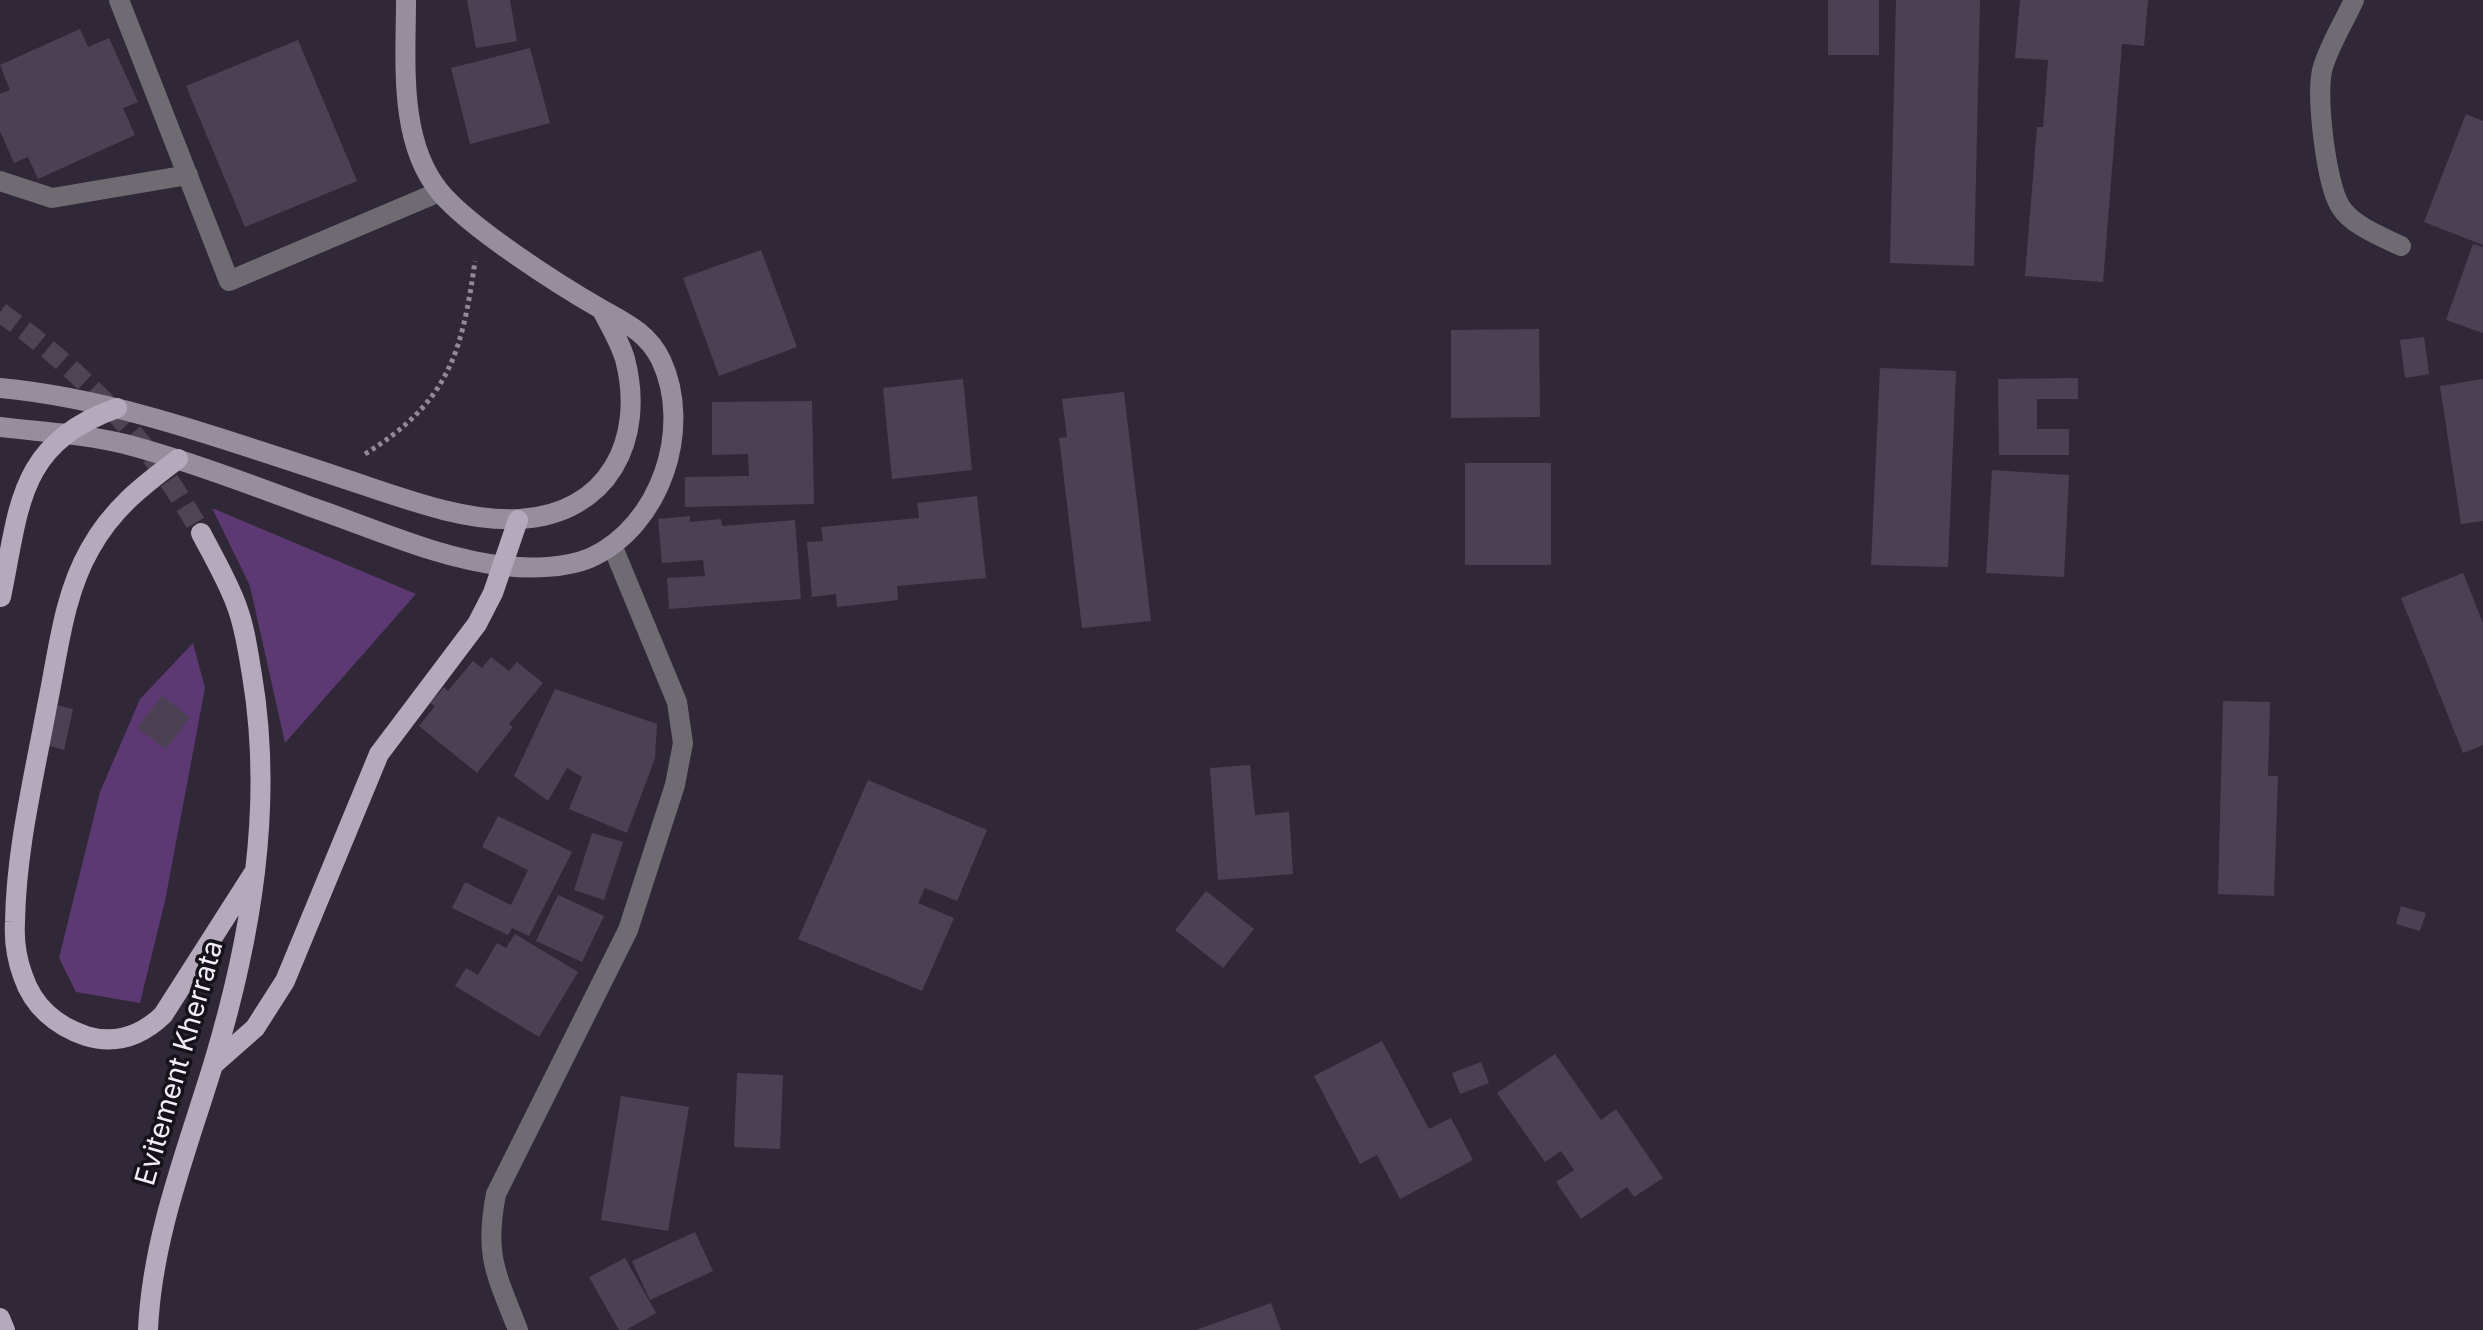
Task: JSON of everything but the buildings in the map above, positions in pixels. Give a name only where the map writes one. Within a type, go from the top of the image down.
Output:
[{"type":"main road","points":[[0,427],[122,443],[178,459],[439,550],[503,566],[554,566],[587,559],[612,545],[640,521],[663,474],[674,436],[675,399],[651,344],[639,330],[602,310],[480,228],[439,192],[415,143],[406,89],[406,0]]},
{"type":"main road","points":[[0,388],[117,408],[426,505],[518,520],[550,515],[577,504],[603,484],[618,465],[626,438],[631,391],[624,357],[602,310]]},
{"type":"main road","points":[[0,597],[22,496],[33,468],[63,434],[89,418],[117,408]]},
{"type":"main road","points":[[178,459],[122,501],[88,552],[71,595],[30,794],[17,885],[14,925],[21,972],[28,991],[50,1017],[82,1034],[117,1040],[150,1027],[163,1015],[255,871]]},
{"type":"main road","points":[[213,1065],[245,1038],[272,1006],[379,754],[477,624],[503,566],[518,520]]},
{"type":"main road","name":"Evitement Kherrata","points":[[148,1330],[158,1243],[237,983],[255,871],[262,782],[257,702],[237,605],[201,533]]},
{"type":"main road","points":[[0,585],[0,603]]},
{"type":"main road","points":[[0,1318],[5,1330]]},
{"type":"street","points":[[119,0],[229,281],[439,192]]},
{"type":"street","points":[[2354,0],[2322,69],[2321,124],[2329,169],[2340,207],[2367,229],[2401,246]]},
{"type":"street","points":[[0,181],[52,198],[188,175]]},
{"type":"street","points":[[518,1330],[492,1260],[489,1232],[496,1194],[628,930],[654,859],[683,743],[677,702],[612,545]]},
{"type":"path","points":[[331,474],[384,442],[436,393],[456,359],[467,318],[480,228]]},
{"type":"shaded area","points":[[212,508],[416,594],[285,743],[250,586]]},
{"type":"shaded area","points":[[193,643],[205,688],[165,901],[140,1003],[76,992],[59,958],[100,792],[140,699]]},
{"type":"tunnel","points":[[0,312],[60,360],[113,411],[160,468],[201,533]]}]
